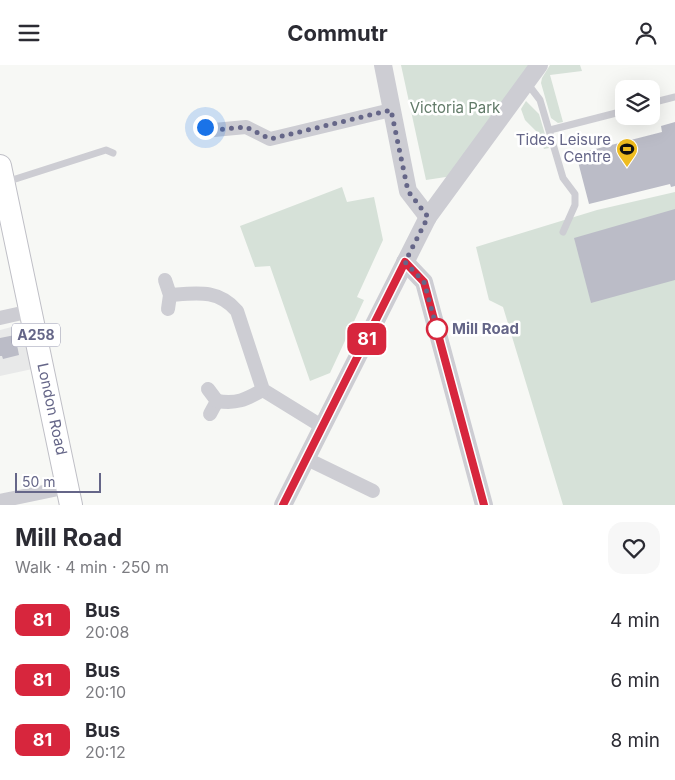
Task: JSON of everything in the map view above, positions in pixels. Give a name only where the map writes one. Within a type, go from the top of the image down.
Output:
[{"type":"main road","name":"London Road","points":[[2,174],[70,496]]},
{"type":"street","points":[[383,65],[408,191],[428,217]]},
{"type":"street","points":[[283,505],[428,217],[539,65]]},
{"type":"street","points":[[205,127],[214,130],[246,127],[270,139],[391,110]]},
{"type":"street","points":[[405,262],[424,282],[484,505]]},
{"type":"street","points":[[165,279],[169,302],[204,293],[217,295],[230,303],[237,311],[263,390],[323,427]]},
{"type":"street","points":[[0,317],[31,311]]},
{"type":"street","points":[[208,389],[213,408],[245,400],[263,390]]},
{"type":"street","points":[[307,459],[373,491]]},
{"type":"street","points":[[0,501],[70,496]]},
{"type":"lane","points":[[527,82],[540,100],[563,178],[575,194],[575,205],[563,233]]},
{"type":"lane","points":[[660,101],[675,97]]},
{"type":"lane","points":[[550,130],[615,113]]},
{"type":"lane","points":[[2,174],[106,150],[113,153]]},
{"type":"shaded area","points":[[27,323],[37,368],[0,376],[0,330]]},
{"type":"green space","name":"Victoria Park","points":[[401,65],[539,65],[459,175],[426,180]]},
{"type":"green space","points":[[550,65],[580,65],[582,71],[550,75],[563,122],[558,123],[551,118],[541,83]]},
{"type":"green space","points":[[526,101],[539,114],[549,148],[544,149],[538,133],[525,120],[521,109]]},
{"type":"green space","points":[[342,187],[347,202],[374,197],[383,240],[357,297],[364,300],[330,373],[310,381],[270,266],[255,267],[240,226]]},
{"type":"green space","points":[[675,192],[675,505],[563,505],[503,307],[489,300],[476,247],[597,210]]},
{"type":"building","name":"Tides Leisure Centre","points":[[675,122],[675,186],[671,187],[670,184],[589,204],[576,154],[662,132],[661,126]]},
{"type":"building","points":[[675,209],[675,280],[591,303],[574,238]]},
{"type":"building","points":[[15,335],[19,355],[3,359],[0,356],[0,338]]},
{"type":"bus line","name":"81","points":[[283,505],[405,262],[424,282],[428,294],[484,505]]},
{"type":"place","name":"Tides Leisure Centre","points":[[627,168]]},
{"type":"place","name":"Mill Road","points":[[437,329]]},
{"type":"route","points":[[205,127],[214,130],[246,127],[270,139],[391,110],[408,191],[428,217],[405,262],[424,282],[437,329]]}]
